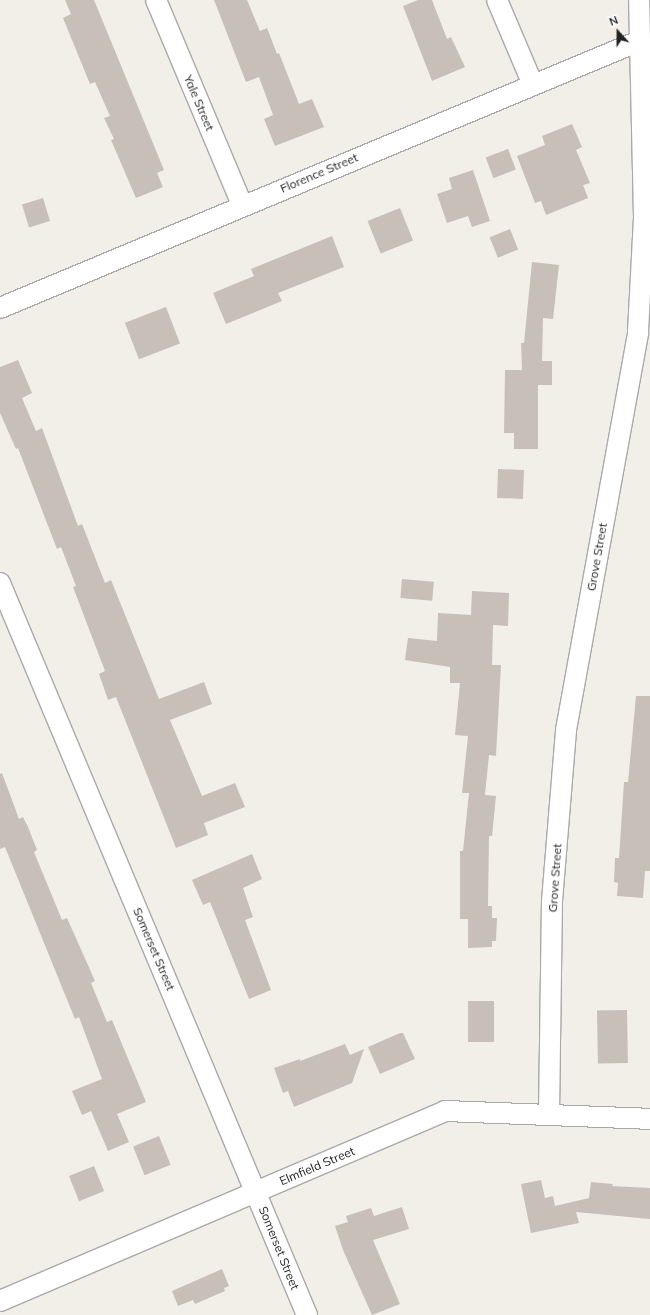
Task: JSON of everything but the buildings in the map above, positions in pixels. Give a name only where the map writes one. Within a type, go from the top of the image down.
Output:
[{"type":"street","name":"Yale Street","points":[[156,0],[242,205]]},
{"type":"street","points":[[497,0],[533,85]]},
{"type":"street","name":"Grove Street","points":[[548,1115],[552,901],[566,730],[638,332],[644,216],[639,0]]},
{"type":"street","name":"Florence Street","points":[[0,308],[242,205],[639,41]]},
{"type":"street","name":"Somerset Street","points":[[0,583],[306,1315]]},
{"type":"street","name":"Elmfield Street","points":[[0,1301],[445,1111],[650,1119]]}]
